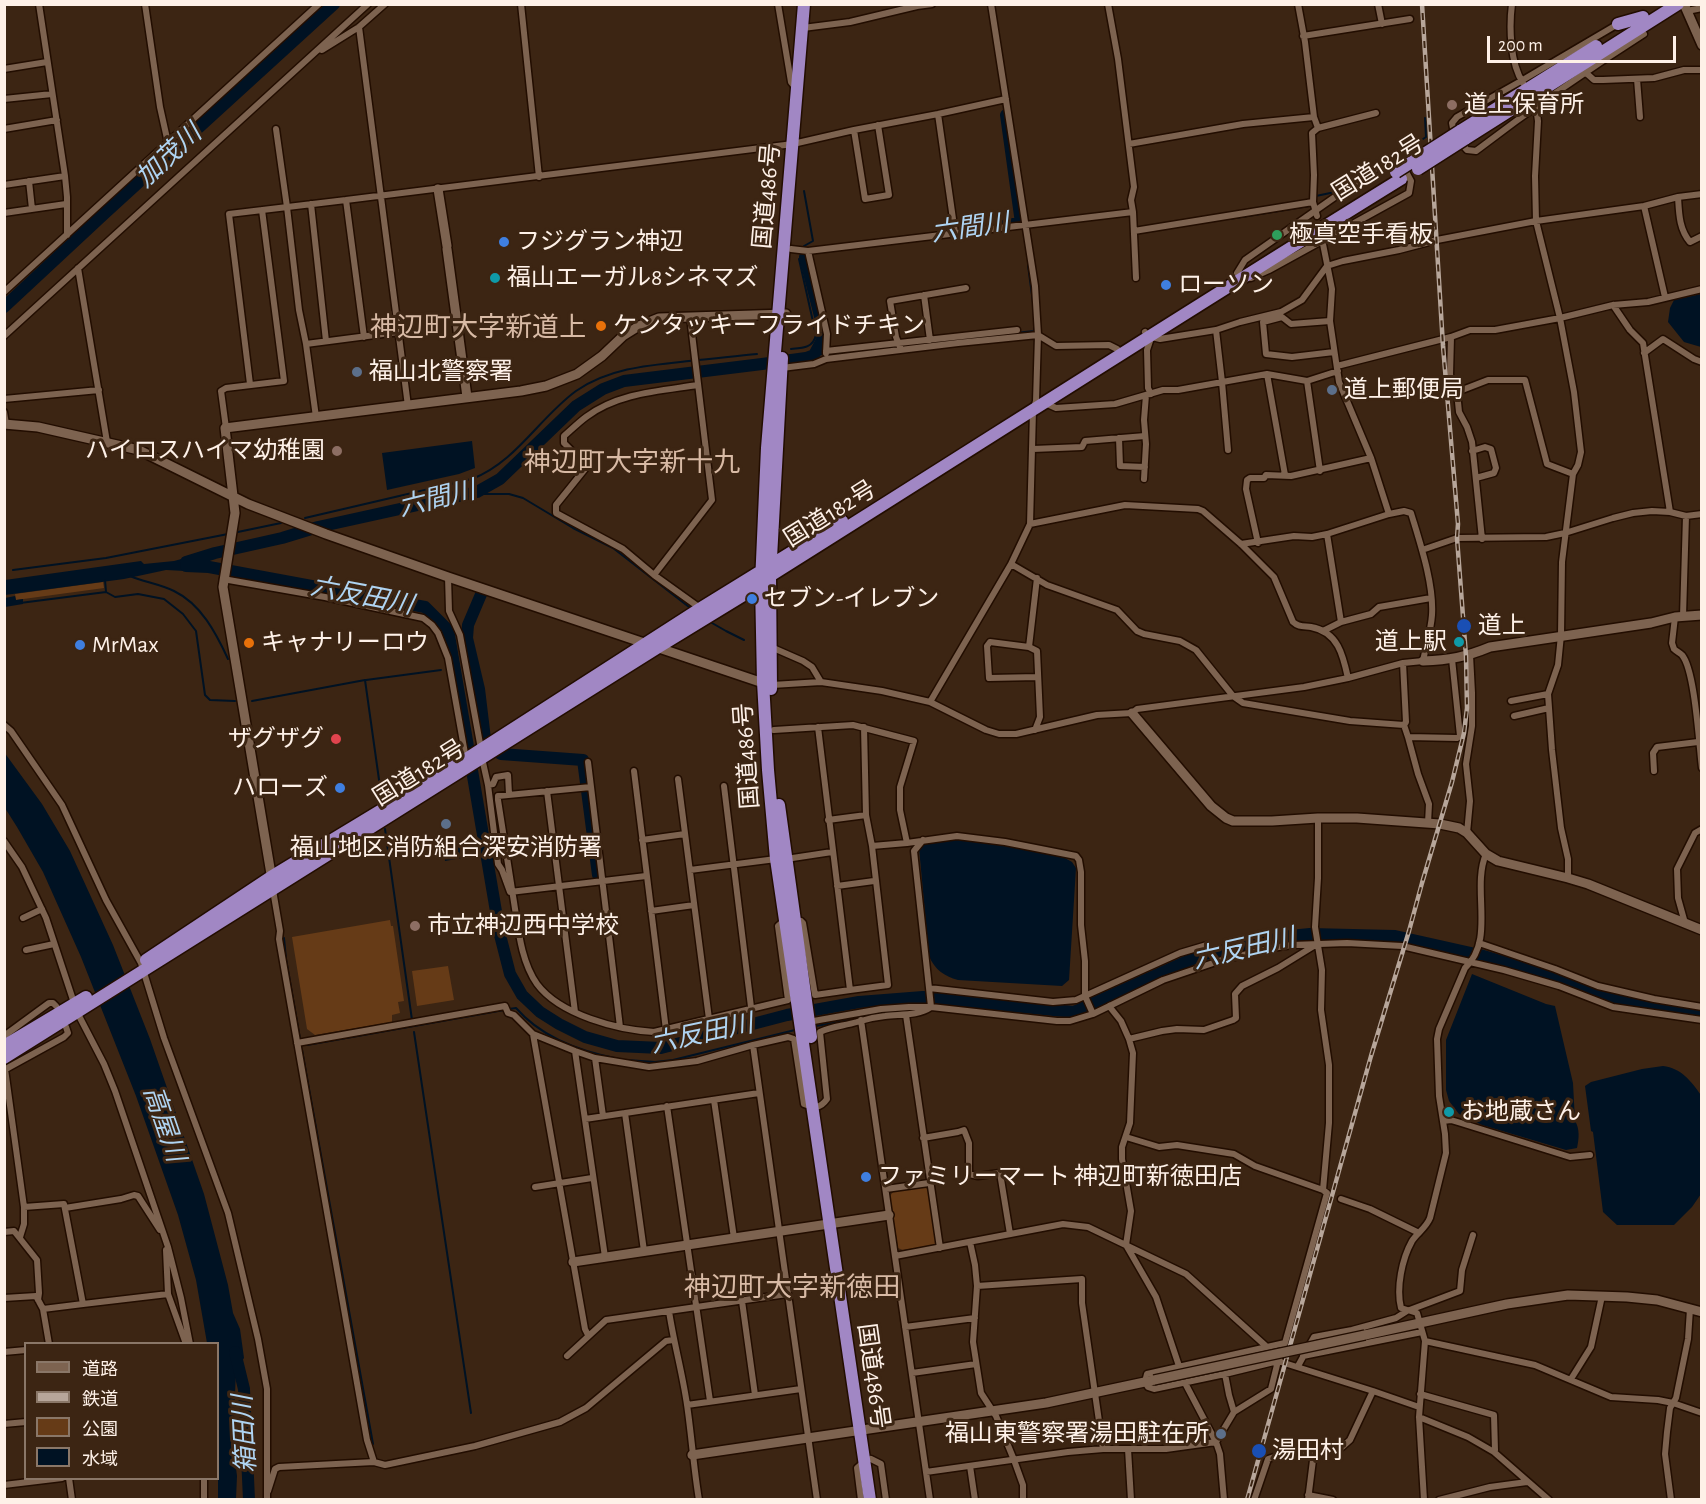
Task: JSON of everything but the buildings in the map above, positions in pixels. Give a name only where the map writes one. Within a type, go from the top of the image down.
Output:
[{"type":"highway","name":"国道486号","points":[[804,4],[806,28],[779,362],[767,448],[768,770],[863,1430],[877,1500]]},
{"type":"highway","name":"国道486号","points":[[782,314],[791,249],[797,143],[797,89],[812,4]]},
{"type":"highway","name":"国道182号","points":[[1648,19],[1663,4]]},
{"type":"highway","name":"国道182号","points":[[651,646],[701,608],[766,574],[1038,405],[1648,19],[1683,7]]},
{"type":"highway","points":[[1618,24],[1648,19],[1644,34]]},
{"type":"highway","name":"国道182号","points":[[1038,405],[1117,349],[1148,335]]},
{"type":"highway","name":"国道486号","points":[[766,574],[771,647],[767,684],[774,730],[781,859]]},
{"type":"highway","name":"国道182号","points":[[139,969],[271,877],[485,751],[651,646],[747,593],[766,574]]},
{"type":"highway","name":"国道182号","points":[[4,1058],[79,1006],[273,890],[467,761]]},
{"type":"highway","name":"国道182号","points":[[4,1046],[79,1006]]},
{"type":"highway","name":"国道486号","points":[[868,1460],[870,1500]]},
{"type":"street","points":[[39,4],[65,176],[67,235]]},
{"type":"street","points":[[145,4],[160,107],[168,143]]},
{"type":"street","points":[[4,292],[319,4]]},
{"type":"street","points":[[4,336],[368,4]]},
{"type":"street","points":[[319,48],[322,50],[359,27],[385,4]]},
{"type":"street","points":[[521,4],[539,177]]},
{"type":"street","points":[[778,4],[790,82],[797,89]]},
{"type":"street","points":[[806,28],[850,22],[917,5],[932,4]]},
{"type":"street","points":[[930,702],[1011,564],[1030,524],[1033,449],[1038,405],[1035,286],[1004,99],[991,4]]},
{"type":"street","points":[[1108,4],[1118,59],[1134,187],[1131,200],[1136,278]]},
{"type":"street","points":[[1298,4],[1314,117],[1318,128]]},
{"type":"street","points":[[1378,4],[1382,24]]},
{"type":"street","points":[[1512,4],[1511,38],[1518,75],[1523,83]]},
{"type":"street","points":[[1701,8],[1683,7],[1701,45]]},
{"type":"street","points":[[1303,36],[1410,20]]},
{"type":"street","points":[[1618,24],[1523,83],[1457,117],[1452,123],[1453,131],[1462,145],[1467,150],[1476,151],[1535,102],[1644,34]]},
{"type":"street","points":[[359,27],[408,406]]},
{"type":"street","points":[[4,69],[47,62]]},
{"type":"street","points":[[1585,72],[1594,80],[1654,78],[1684,70],[1701,70]]},
{"type":"street","points":[[1637,79],[1640,117]]},
{"type":"street","points":[[4,99],[52,94]]},
{"type":"street","points":[[250,384],[229,214],[797,143],[1004,99]]},
{"type":"street","points":[[1535,102],[1538,121],[1534,176],[1536,221],[1560,318],[1574,392],[1581,452],[1573,474],[1565,533],[1558,665],[1548,694],[1552,750],[1561,828],[1568,859],[1568,878]]},
{"type":"street","points":[[1316,214],[1313,202],[1312,133],[1318,128],[1376,113]]},
{"type":"street","points":[[939,114],[955,233]]},
{"type":"street","points":[[1129,144],[1244,124],[1314,117]]},
{"type":"street","points":[[4,129],[57,120]]},
{"type":"street","points":[[854,130],[865,199],[889,195],[878,125]]},
{"type":"street","points":[[276,129],[298,304],[316,417]]},
{"type":"street","points":[[1389,159],[1400,161],[1411,181],[1409,193],[1322,237],[1255,277],[1240,276],[1245,260],[1316,214],[1389,159]]},
{"type":"street","points":[[4,185],[65,176]]},
{"type":"street","points":[[29,182],[32,209]]},
{"type":"street","points":[[438,189],[467,397]]},
{"type":"street","points":[[1144,479],[1144,420],[1149,394],[1148,335],[1160,339],[1216,330],[1281,312],[1302,300],[1327,266],[1343,261],[1536,221],[1644,206],[1678,197],[1701,194]]},
{"type":"street","points":[[1678,197],[1679,219],[1686,237],[1690,242],[1701,236]]},
{"type":"street","points":[[346,200],[364,337]]},
{"type":"street","points":[[1134,231],[1313,202]]},
{"type":"street","points":[[4,213],[66,204]]},
{"type":"street","points":[[311,204],[326,341]]},
{"type":"street","points":[[1644,206],[1665,297]]},
{"type":"street","points":[[262,210],[284,381],[250,384],[225,388],[221,391],[235,513],[222,587],[297,1043],[367,1440],[374,1462]]},
{"type":"street","points":[[791,249],[808,251],[1133,212]]},
{"type":"street","points":[[1322,237],[1332,289],[1330,321],[1334,352],[1343,394],[1371,458],[1389,514]]},
{"type":"street","points":[[808,251],[827,334],[826,355]]},
{"type":"street","points":[[78,268],[107,442]]},
{"type":"street","points":[[900,347],[890,301],[966,288]]},
{"type":"street","points":[[1038,405],[1056,408],[1115,404],[1163,390],[1178,390],[1267,374],[1307,381],[1337,369],[1451,338],[1470,330],[1495,330],[1613,305],[1648,302],[1701,289]]},
{"type":"street","points":[[924,295],[931,342]]},
{"type":"street","points":[[1613,305],[1630,330],[1643,343],[1670,512]]},
{"type":"street","points":[[226,428],[408,406],[546,386],[578,374],[623,336],[659,318],[782,314]]},
{"type":"street","points":[[654,575],[712,500],[690,317]]},
{"type":"street","points":[[1330,321],[1291,324],[1282,317],[1263,322],[1266,354],[1292,357],[1334,352]]},
{"type":"street","points":[[1216,330],[1227,450]]},
{"type":"street","points":[[306,344],[398,332]]},
{"type":"street","points":[[779,362],[814,364],[826,355],[1014,332],[1038,335],[1056,346],[1109,345],[1117,349]]},
{"type":"street","points":[[1451,338],[1449,375],[1457,392],[1459,412],[1472,442],[1482,539]]},
{"type":"street","points":[[1644,353],[1663,339],[1694,360],[1701,362]]},
{"type":"street","points":[[1267,374],[1285,475]]},
{"type":"street","points":[[1457,392],[1488,380],[1525,380],[1547,464],[1573,474]]},
{"type":"street","points":[[1307,381],[1320,471]]},
{"type":"street","points":[[698,385],[634,394],[603,406],[564,436],[564,443],[585,464],[585,469],[556,505],[556,513],[623,549],[654,575],[701,608]]},
{"type":"street","points":[[4,399],[99,390]]},
{"type":"street","points":[[4,412],[5,424],[38,427],[140,450],[248,504],[326,534],[767,684],[821,682],[882,691],[930,702],[986,730],[999,734],[1016,734],[1097,715],[1132,713],[1137,709],[1304,687],[1403,663],[1452,659],[1490,647],[1651,623],[1679,616],[1701,615]]},
{"type":"street","points":[[1033,449],[1082,447],[1085,441],[1145,436]]},
{"type":"street","points":[[1119,438],[1120,466],[1145,467]]},
{"type":"street","points":[[1472,451],[1485,447],[1491,450],[1496,468],[1494,473],[1476,478]]},
{"type":"street","points":[[1258,543],[1246,489],[1247,480],[1264,478],[1266,475],[1291,476],[1320,471],[1371,458]]},
{"type":"street","points":[[1030,524],[1125,505],[1203,511],[1274,577],[1293,622],[1297,626],[1314,627],[1330,635],[1340,647],[1348,678]]},
{"type":"street","points":[[1241,544],[1312,537],[1389,514],[1404,511],[1411,513],[1422,550],[1431,598],[1432,615],[1423,662]]},
{"type":"street","points":[[1422,550],[1457,538],[1546,537],[1633,513],[1670,512],[1686,516],[1701,514]]},
{"type":"street","points":[[1686,516],[1679,616],[1672,643],[1674,649],[1681,653],[1685,660],[1690,678],[1696,709],[1701,768]]},
{"type":"street","points":[[1327,534],[1341,622]]},
{"type":"street","points":[[1011,564],[1047,585],[1117,610],[1137,631],[1190,645],[1197,650],[1233,696],[1242,703],[1350,721],[1404,724]]},
{"type":"street","points":[[448,577],[449,611],[460,635],[485,751],[498,864],[510,892],[646,876]]},
{"type":"street","points":[[223,578],[423,618],[438,633],[448,658],[467,761]]},
{"type":"street","points":[[1029,647],[1037,578]]},
{"type":"street","points":[[1323,631],[1341,622],[1371,614],[1379,607],[1431,598]]},
{"type":"street","points":[[1035,730],[1040,717],[1037,651],[1029,647],[990,642],[987,646],[989,678],[1038,677]]},
{"type":"street","points":[[771,647],[812,667],[821,682]]},
{"type":"street","points":[[1467,834],[1470,801],[1467,764],[1472,726],[1470,655]]},
{"type":"street","points":[[1408,737],[1457,738],[1460,736],[1452,659]]},
{"type":"street","points":[[1403,663],[1406,722],[1404,724],[1418,774],[1430,804],[1428,823]]},
{"type":"street","points":[[1511,701],[1548,694]]},
{"type":"street","points":[[1514,716],[1549,708]]},
{"type":"street","points":[[1132,713],[1211,806],[1233,821],[1358,818],[1428,823],[1459,828],[1486,854],[1498,861],[1568,878],[1701,930]]},
{"type":"street","points":[[4,725],[11,731],[62,805],[139,969],[228,1212],[258,1339],[267,1389],[267,1496]]},
{"type":"street","points":[[774,730],[853,725],[914,741],[900,787],[900,810],[908,843]]},
{"type":"street","points":[[818,727],[850,990]]},
{"type":"street","points":[[588,787],[498,795],[518,925],[530,972],[548,996],[596,1021],[654,1032],[788,1000],[778,926],[790,920],[803,923],[815,995],[888,985],[872,846],[866,815],[864,727]]},
{"type":"street","points":[[1654,771],[1653,753],[1658,747],[1698,742]]},
{"type":"street","points":[[588,762],[588,787],[620,1027]]},
{"type":"street","points":[[633,771],[666,1030]]},
{"type":"street","points":[[488,785],[493,784],[496,777],[508,775],[509,795]]},
{"type":"street","points":[[678,778],[709,1019]]},
{"type":"street","points":[[724,786],[751,1007]]},
{"type":"street","points":[[547,791],[575,1012]]},
{"type":"street","points":[[828,820],[866,815]]},
{"type":"street","points":[[1318,818],[1315,927],[1322,970],[1321,1010],[1329,1065],[1329,1123],[1323,1190]]},
{"type":"street","points":[[1686,924],[1678,898],[1677,869],[1695,833],[1701,829]]},
{"type":"street","points":[[642,840],[685,834]]},
{"type":"street","points":[[872,846],[957,836],[976,837],[1076,856],[1081,872],[1081,925],[1086,998],[1093,1013]]},
{"type":"street","points":[[922,840],[914,851],[931,1006]]},
{"type":"street","points":[[4,841],[22,867],[42,909],[54,944],[115,1091],[168,1247],[181,1298],[188,1342]]},
{"type":"street","points":[[690,870],[832,852]]},
{"type":"street","points":[[1424,1500],[1419,1407],[1425,1341],[1417,1313],[1401,1308],[1400,1282],[1407,1253],[1413,1240],[1427,1225],[1430,1218],[1442,1173],[1446,1153],[1439,1096],[1437,1039],[1439,1029],[1465,968],[1472,961],[1478,944],[1482,922],[1480,903],[1482,864],[1486,854]]},
{"type":"street","points":[[837,886],[874,881]]},
{"type":"street","points":[[651,911],[694,905]]},
{"type":"street","points":[[22,918],[42,909]]},
{"type":"street","points":[[805,1021],[894,1008],[931,1006],[1070,1021],[1163,981],[1219,961],[1272,948],[1347,943],[1402,946],[1472,961],[1559,986],[1612,1007],[1701,1020]]},
{"type":"street","points":[[26,950],[54,944]]},
{"type":"street","points":[[1129,1039],[1177,1029],[1204,1030],[1233,1020],[1236,1018],[1235,994],[1242,986],[1278,968],[1317,944]]},
{"type":"street","points":[[1478,944],[1556,969],[1598,986],[1701,1007]]},
{"type":"street","points":[[929,989],[1053,1002],[1076,1000],[1086,998],[1180,953],[1207,945]]},
{"type":"street","points":[[4,1036],[49,1003],[56,1006]]},
{"type":"street","points":[[297,1043],[505,1006],[508,1013],[514,1014],[533,1034],[595,1058],[649,1067],[697,1061],[788,1037],[794,1039],[804,1104],[817,1107],[827,1100],[820,1032],[861,1020],[906,1015],[926,1010],[931,1006]]},
{"type":"street","points":[[1109,1006],[1122,1022],[1133,1053],[1130,1124],[1122,1147],[1131,1210],[1126,1245],[1155,1297],[1179,1366]]},
{"type":"street","points":[[906,1015],[940,1248]]},
{"type":"street","points":[[861,1020],[930,1500]]},
{"type":"street","points":[[20,1237],[24,1224],[24,1207],[5,1069],[64,1037],[68,1033],[66,1027]]},
{"type":"street","points":[[533,1034],[585,1329],[588,1335]]},
{"type":"street","points":[[753,1045],[817,1500]]},
{"type":"street","points":[[575,1051],[605,1257]]},
{"type":"street","points":[[595,1058],[603,1116]]},
{"type":"street","points":[[585,1119],[759,1093]]},
{"type":"street","points":[[714,1100],[734,1238]]},
{"type":"street","points":[[667,1106],[710,1401]]},
{"type":"street","points":[[625,1113],[644,1251]]},
{"type":"street","points":[[1443,1121],[1461,1122],[1570,1157],[1590,1155]]},
{"type":"street","points":[[923,1138],[964,1130],[969,1143],[969,1174],[978,1176],[1000,1173],[1010,1234]]},
{"type":"street","points":[[1126,1137],[1159,1147],[1177,1144],[1234,1154],[1255,1166],[1327,1193],[1271,1389],[1234,1412],[1216,1442]]},
{"type":"street","points":[[535,1187],[592,1178]]},
{"type":"street","points":[[886,1189],[929,1183]]},
{"type":"street","points":[[65,1208],[134,1195],[138,1196],[160,1230],[163,1230]]},
{"type":"street","points":[[1341,1198],[1370,1209],[1419,1233]]},
{"type":"street","points":[[24,1207],[64,1204],[83,1304]]},
{"type":"street","points":[[573,1262],[890,1215]]},
{"type":"street","points":[[895,1256],[1063,1224],[1088,1227],[1186,1274],[1267,1347]]},
{"type":"street","points":[[4,1232],[14,1231],[37,1260],[38,1300]]},
{"type":"street","points":[[1298,1366],[1314,1337],[1396,1318],[1407,1311],[1460,1291],[1462,1270],[1473,1235]]},
{"type":"street","points":[[970,1242],[977,1286],[974,1342],[981,1393],[996,1416],[1014,1460],[1023,1485],[1023,1500]]},
{"type":"street","points":[[168,1247],[166,1250],[168,1293],[187,1342]]},
{"type":"street","points":[[977,1286],[1082,1279],[1082,1303],[1102,1449]]},
{"type":"street","points":[[43,1309],[168,1293]]},
{"type":"street","points":[[567,1356],[606,1320],[787,1294]]},
{"type":"street","points":[[1303,1356],[1421,1328],[1507,1304],[1568,1295],[1657,1300],[1701,1312]]},
{"type":"street","points":[[4,1298],[36,1296],[43,1309],[49,1342]]},
{"type":"street","points":[[1571,1379],[1591,1347],[1602,1296]]},
{"type":"street","points":[[742,1301],[755,1395]]},
{"type":"street","points":[[1671,1500],[1665,1454],[1670,1408],[1676,1398],[1688,1339],[1690,1309]]},
{"type":"street","points":[[669,1311],[687,1405],[699,1500]]},
{"type":"street","points":[[905,1327],[975,1318]]},
{"type":"street","points":[[692,1455],[1046,1402],[1365,1335],[1421,1328]]},
{"type":"street","points":[[267,1496],[275,1469],[279,1467],[374,1462],[385,1464],[475,1446],[560,1422],[586,1408],[666,1341],[673,1340]]},
{"type":"street","points":[[1425,1341],[1524,1362],[1550,1370],[1611,1397],[1658,1400],[1701,1413]]},
{"type":"street","points":[[1286,1343],[1147,1374],[1148,1387],[1154,1389],[1185,1383],[1278,1361],[1419,1407]]},
{"type":"street","points":[[4,1352],[24,1350]]},
{"type":"street","points":[[912,1373],[976,1364]]},
{"type":"street","points":[[1226,1374],[1234,1412]]},
{"type":"street","points":[[1185,1383],[1216,1442],[1220,1454],[1224,1500]]},
{"type":"street","points":[[687,1405],[801,1389]]},
{"type":"street","points":[[1254,1500],[1268,1460],[1295,1450],[1314,1452],[1341,1448],[1350,1440],[1373,1391]]},
{"type":"street","points":[[1420,1394],[1494,1415],[1494,1452]]},
{"type":"street","points":[[1419,1417],[1468,1437],[1494,1452],[1549,1500]]},
{"type":"street","points":[[4,1424],[24,1422]]},
{"type":"street","points":[[926,1472],[1068,1452],[1102,1449],[1166,1449],[1216,1442]]},
{"type":"street","points":[[1128,1449],[1131,1500]]},
{"type":"street","points":[[1314,1452],[1308,1497],[1334,1500]]},
{"type":"street","points":[[861,1500],[856,1467],[868,1460],[881,1464],[886,1500]]},
{"type":"street","points":[[970,1466],[975,1500]]},
{"type":"street","points":[[4,1485],[52,1480]]},
{"type":"street","points":[[69,1480],[72,1500]]},
{"type":"street","points":[[204,1480],[204,1500]]},
{"type":"street","points":[[1439,1500],[1490,1487],[1527,1482]]},
{"type":"green space","points":[[103,582],[104,588],[16,600],[15,594]]},
{"type":"green space","points":[[390,920],[393,926],[404,1001],[398,1002],[400,1013],[392,1015],[392,1022],[315,1035],[307,1029],[292,937]]},
{"type":"green space","points":[[448,966],[454,1000],[417,1006],[412,971]]},
{"type":"green space","points":[[924,1187],[929,1190],[935,1245],[903,1250],[898,1248],[890,1196],[893,1192]]},
{"type":"water","points":[[1702,294],[1701,347],[1684,342],[1668,322],[1674,300]]},
{"type":"water","points":[[472,441],[475,468],[459,474],[387,490],[382,453]]},
{"type":"water","points":[[200,554],[203,572],[166,570],[124,579],[5,595],[5,580],[141,561],[144,564],[174,561]]},
{"type":"water","points":[[15,596],[16,600],[23,599],[23,604],[5,607],[5,598]]},
{"type":"water","name":"高屋川","points":[[4,752],[42,804],[70,851],[113,945],[150,1039],[204,1194],[233,1313],[240,1329],[244,1358],[236,1370],[233,1444],[237,1476],[236,1499],[218,1499],[219,1342],[207,1342],[196,1280],[178,1215],[136,1096],[81,957],[43,872],[5,808]]},
{"type":"water","points":[[967,839],[1013,846],[1065,858],[1076,868],[1069,980],[1062,986],[958,980],[944,974],[934,965],[929,956],[919,848],[931,841]]},
{"type":"water","points":[[466,843],[468,857],[445,861],[443,847]]},
{"type":"water","points":[[1472,974],[1555,1006],[1573,1083],[1575,1121],[1579,1134],[1577,1148],[1566,1150],[1482,1125],[1459,1114],[1449,1101],[1446,1090],[1446,1040]]},
{"type":"water","points":[[1663,1066],[1680,1072],[1701,1095],[1701,1194],[1674,1225],[1617,1225],[1603,1212],[1585,1086],[1591,1082]]},
{"type":"waterway","name":"加茂川","points":[[4,307],[334,4]]},
{"type":"waterway","name":"六間川","points":[[1006,115],[1021,223],[1006,225]]},
{"type":"waterway","points":[[1423,139],[1426,137],[1425,118]]},
{"type":"waterway","points":[[1316,196],[1335,192],[1369,170]]},
{"type":"waterway","points":[[804,191],[813,241],[804,246]]},
{"type":"waterway","points":[[1229,219],[1309,206]]},
{"type":"waterway","name":"六間川","points":[[186,562],[318,527],[477,492],[500,479],[576,406],[603,389],[624,381],[806,358],[814,355],[822,340],[823,328],[805,257]]},
{"type":"waterway","points":[[791,349],[810,345],[816,335],[799,259]]},
{"type":"waterway","points":[[814,355],[1034,331],[1034,310],[1028,265]]},
{"type":"waterway","points":[[305,518],[472,479],[502,462],[563,402],[576,391],[602,377],[645,366],[757,354]]},
{"type":"waterway","points":[[477,492],[509,494],[523,498],[573,528],[613,548],[689,607]]},
{"type":"waterway","points":[[233,533],[281,523]]},
{"type":"waterway","points":[[13,570],[106,558],[228,534]]},
{"type":"waterway","name":"六反田川","points":[[186,566],[209,567],[425,607],[446,628],[500,935],[510,974],[522,995],[540,1012],[585,1037],[617,1046],[661,1048],[787,1015],[859,1002],[923,997],[1074,1012],[1201,955],[1290,936],[1310,934],[1395,936],[1480,955],[1547,975],[1601,996],[1702,1013]]},
{"type":"waterway","points":[[130,576],[169,589],[192,603],[213,629],[228,659]]},
{"type":"waterway","points":[[105,580],[106,592]]},
{"type":"waterway","points":[[20,603],[106,592],[115,597],[138,594],[164,599],[183,614],[196,631],[205,695],[210,700],[235,701]]},
{"type":"waterway","name":"六反田川","points":[[482,592],[468,625],[467,638],[479,689],[488,747],[501,754],[583,760],[598,875]]},
{"type":"waterway","points":[[712,623],[744,640]]},
{"type":"waterway","points":[[366,680],[441,670]]},
{"type":"waterway","points":[[252,701],[365,680],[382,801]]},
{"type":"waterway","points":[[385,829],[412,1020]]},
{"type":"waterway","points":[[284,938],[300,1039]]},
{"type":"waterway","points":[[509,1009],[516,1008],[537,1027],[563,1042],[619,1059]]},
{"type":"waterway","points":[[307,1045],[504,1010]]},
{"type":"waterway","points":[[816,1026],[856,1019]]},
{"type":"waterway","points":[[627,1060],[655,1062],[673,1060],[795,1030]]},
{"type":"waterway","points":[[414,1032],[471,1413]]},
{"type":"waterway","points":[[302,1050],[373,1444]]},
{"type":"waterway","name":"箱田川","points":[[235,1352],[244,1389],[249,1500]]},
{"type":"railway","points":[[1247,1500],[1371,1056],[1452,782],[1464,733],[1467,708],[1458,524],[1443,346],[1422,4]]},
{"type":"place","name":"道上保育所","points":[[1452,105]]},
{"type":"place","name":"極真空手看板","points":[[1277,235]]},
{"type":"place","name":"フジグラン神辺","points":[[504,242]]},
{"type":"place","name":"福山エーガル8シネマズ","points":[[495,278]]},
{"type":"place","name":"ローソン","points":[[1166,285]]},
{"type":"place","name":"ケンタッキーフライドチキン","points":[[601,326]]},
{"type":"place","name":"福山北警察署","points":[[357,372]]},
{"type":"place","name":"道上郵便局","points":[[1332,390]]},
{"type":"place","name":"ハイロスハイマ幼稚園","points":[[337,451]]},
{"type":"place","name":"セブン-イレブン","points":[[752,599]]},
{"type":"place","name":"道上","points":[[1464,626]]},
{"type":"place","name":"道上駅","points":[[1459,642]]},
{"type":"place","name":"キャナリーロウ","points":[[249,643]]},
{"type":"place","name":"MrMax","points":[[80,645]]},
{"type":"place","name":"ザグザグ","points":[[336,739]]},
{"type":"place","name":"ハローズ","points":[[340,788]]},
{"type":"place","name":"福山地区消防組合深安消防署","points":[[446,824]]},
{"type":"place","name":"市立神辺西中学校","points":[[415,926]]},
{"type":"place","name":"お地蔵さん","points":[[1449,1112]]},
{"type":"place","name":"ファミリーマート 神辺町新徳田店","points":[[866,1177]]},
{"type":"place","name":"福山東警察署湯田駐在所","points":[[1221,1434]]},
{"type":"place","name":"湯田村","points":[[1259,1451]]},
{"type":"district","name":"神辺町大字新道上","points":[[478,328]]},
{"type":"district","name":"神辺町大字新十九","points":[[632,463]]},
{"type":"district","name":"神辺町大字新徳田","points":[[792,1288]]}]
